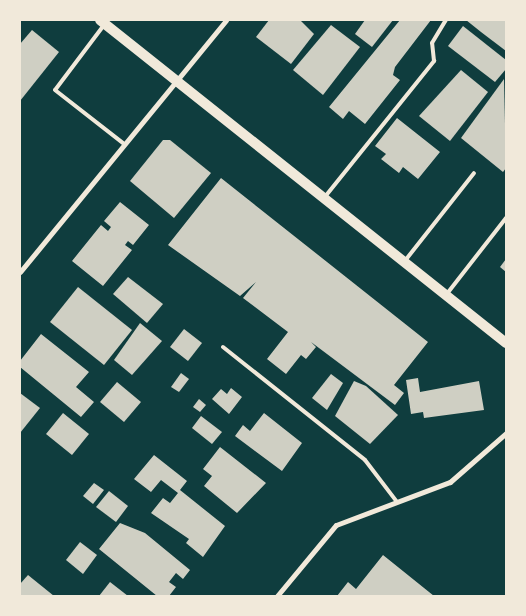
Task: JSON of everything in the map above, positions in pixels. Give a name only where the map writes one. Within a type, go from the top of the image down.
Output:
[{"type":"main road","points":[[102,22],[505,340]]},
{"type":"street","points":[[20,272],[175,80],[226,20]]},
{"type":"street","points":[[277,596],[336,525],[450,482],[506,433]]},
{"type":"lane","points":[[324,198],[434,61],[432,43],[446,20]]},
{"type":"lane","points":[[102,22],[54,90],[124,144]]},
{"type":"lane","points":[[404,262],[474,173]]},
{"type":"lane","points":[[446,295],[506,218]]},
{"type":"lane","points":[[223,347],[366,460],[397,502]]},
{"type":"building","points":[[269,20],[300,20],[314,34],[291,64],[256,37]]},
{"type":"building","points":[[365,20],[393,20],[372,47],[355,34]]},
{"type":"building","points":[[400,20],[431,20],[395,67],[393,75],[400,80],[365,124],[349,111],[343,119],[329,107]]},
{"type":"building","points":[[466,20],[506,20],[506,51],[481,32]]},
{"type":"building","points":[[331,25],[360,47],[323,95],[293,70]]},
{"type":"building","points":[[463,26],[506,60],[506,69],[495,82],[448,46]]},
{"type":"building","points":[[32,30],[59,52],[20,101],[20,44]]},
{"type":"building","points":[[461,70],[488,92],[450,141],[419,116]]},
{"type":"building","points":[[504,79],[506,168],[503,172],[461,138]]},
{"type":"building","points":[[397,118],[440,152],[418,179],[403,167],[399,173],[381,159],[386,154],[375,146]]},
{"type":"building","points":[[163,140],[170,140],[211,173],[174,218],[130,181]]},
{"type":"building","points":[[221,178],[428,342],[394,385],[404,393],[395,405],[311,342],[316,347],[306,359],[301,355],[286,374],[267,359],[288,332],[243,298],[256,282],[240,296],[168,245]]},
{"type":"building","points":[[120,202],[149,225],[133,245],[128,241],[125,245],[132,250],[103,286],[72,261],[101,225],[108,231],[111,227],[104,221]]},
{"type":"building","points":[[506,259],[506,272],[500,267]]},
{"type":"building","points":[[128,277],[163,304],[147,323],[113,294]]},
{"type":"building","points":[[78,287],[132,330],[104,365],[50,322]]},
{"type":"building","points":[[140,323],[162,341],[132,375],[114,360]]},
{"type":"building","points":[[184,329],[202,343],[188,361],[170,347]]},
{"type":"building","points":[[41,334],[89,372],[76,387],[94,402],[81,417],[20,367],[20,361]]},
{"type":"building","points":[[181,373],[189,379],[179,392],[171,387]]},
{"type":"building","points":[[331,374],[343,383],[327,410],[312,398]]},
{"type":"building","points":[[418,378],[420,392],[479,381],[484,410],[424,418],[423,412],[411,414],[406,380]]},
{"type":"building","points":[[354,381],[366,386],[398,415],[370,444],[335,416]]},
{"type":"building","points":[[117,382],[141,402],[124,422],[100,402]]},
{"type":"building","points":[[231,388],[242,397],[229,414],[212,399],[221,389],[227,394]]},
{"type":"building","points":[[20,393],[40,408],[20,433]]},
{"type":"building","points":[[199,399],[206,405],[200,412],[193,407]]},
{"type":"building","points":[[63,413],[89,434],[72,455],[46,434]]},
{"type":"building","points":[[264,413],[302,443],[282,471],[235,436],[243,425],[250,431]]},
{"type":"building","points":[[201,416],[222,432],[212,444],[192,428]]},
{"type":"building","points":[[220,447],[266,483],[237,513],[204,486],[212,476],[203,469]]},
{"type":"building","points":[[154,455],[187,481],[180,490],[225,526],[203,557],[186,543],[189,539],[151,513],[163,498],[170,503],[178,493],[161,480],[151,492],[134,479]]},
{"type":"building","points":[[94,483],[104,490],[93,504],[83,496]]},
{"type":"building","points":[[109,491],[128,506],[116,522],[96,507]]},
{"type":"building","points":[[120,523],[145,533],[190,570],[183,579],[176,573],[169,582],[176,587],[169,596],[157,596],[99,549]]},
{"type":"building","points":[[80,542],[97,555],[83,574],[66,560]]},
{"type":"building","points":[[383,555],[434,596],[337,596],[348,582],[356,589]]},
{"type":"building","points":[[28,575],[54,596],[20,596],[20,584]]},
{"type":"building","points":[[110,582],[128,596],[99,596]]}]
